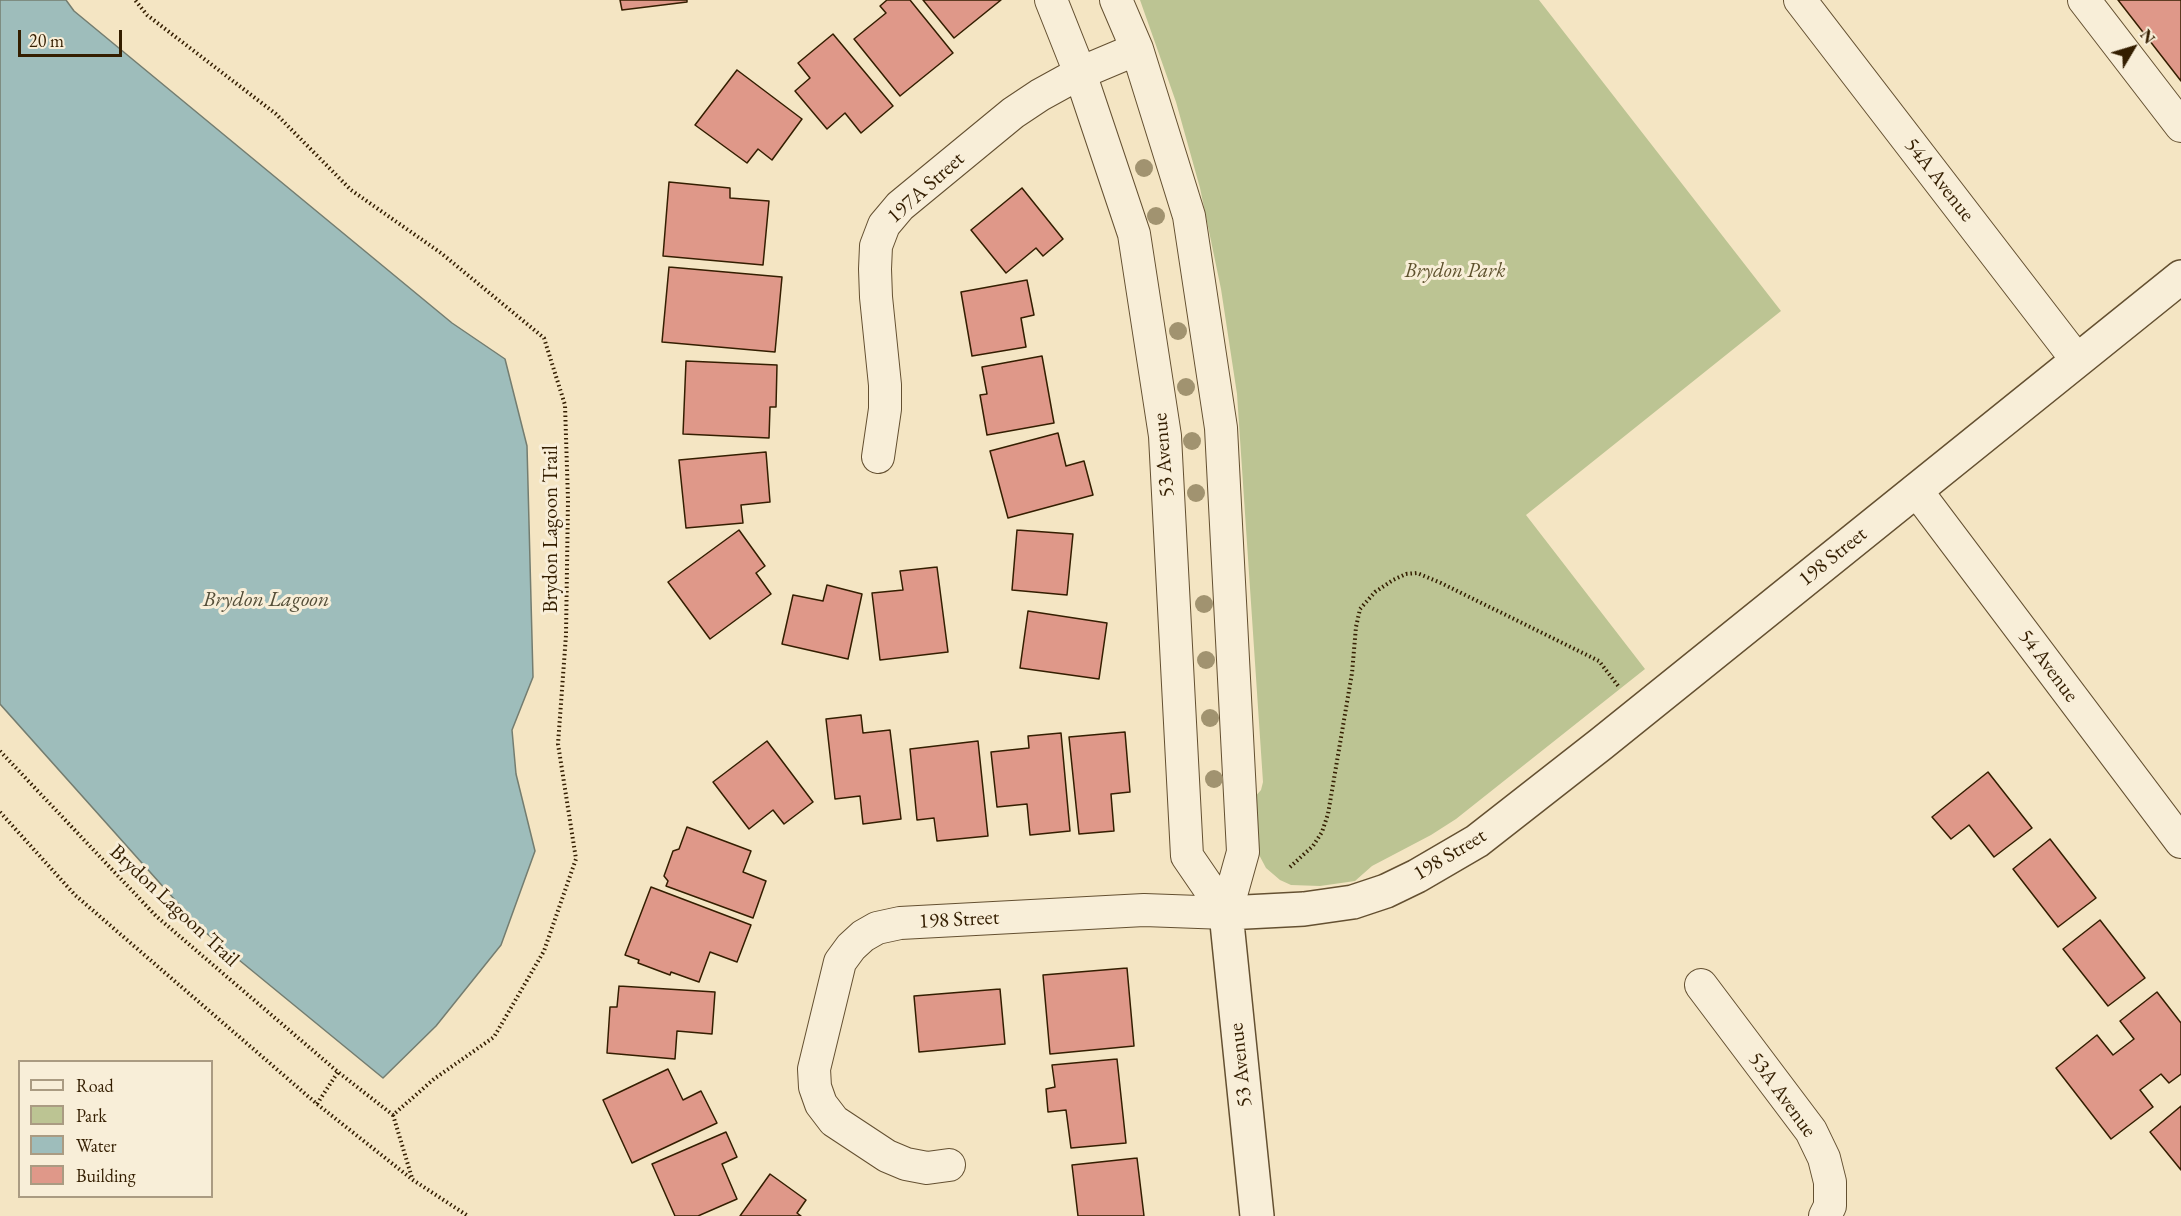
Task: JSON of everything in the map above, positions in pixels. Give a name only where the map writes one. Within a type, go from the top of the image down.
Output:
[{"type":"street","name":"53 Avenue","points":[[1051,0],[1080,74],[1134,234],[1165,436],[1187,856],[1226,913]]},
{"type":"street","name":"53 Avenue","points":[[1116,0],[1137,49],[1189,216],[1221,428],[1243,852],[1226,913],[1257,1216]]},
{"type":"street","name":"54A Avenue","points":[[1800,0],[2078,360]]},
{"type":"street","points":[[2084,0],[2179,119]]},
{"type":"street","name":"197A Street","points":[[878,457],[885,409],[885,386],[875,269],[876,246],[884,225],[900,206],[1013,113],[1040,95],[1080,74],[1137,49]]},
{"type":"street","name":"198 Street","points":[[949,1165],[927,1167],[906,1164],[887,1156],[834,1121],[821,1104],[815,1087],[814,1069],[840,962],[850,946],[863,936],[877,928],[900,923],[1144,910],[1226,913],[1304,909],[1353,902],[1386,891],[1417,876],[1502,823],[2181,277]]},
{"type":"street","name":"54 Avenue","points":[[1916,490],[2181,842]]},
{"type":"street","name":"53A Avenue","points":[[1701,985],[1811,1131],[1824,1158],[1830,1182],[1830,1206],[1825,1216]]},
{"type":"path","name":"Brydon Lagoon Trail","points":[[0,751],[156,916],[393,1115],[434,1079],[494,1037],[544,951],[576,859],[558,744],[566,636],[568,500],[564,405],[544,338],[441,253],[351,190],[276,114],[147,15],[135,0]]},
{"type":"path","points":[[1290,867],[1313,846],[1322,832],[1328,814],[1352,673],[1360,609],[1375,592],[1406,574],[1418,573],[1441,583],[1599,662],[1639,713]]},
{"type":"path","points":[[0,812],[75,895],[317,1104],[412,1180],[468,1216]]},
{"type":"path","points":[[317,1104],[339,1072]]},
{"type":"path","points":[[393,1115],[412,1180]]},
{"type":"green space","name":"Brydon Park","points":[[1140,0],[1539,0],[1781,311],[1526,515],[1645,669],[1456,819],[1372,866],[1355,881],[1320,886],[1291,885],[1280,880],[1266,868],[1257,851],[1253,799],[1261,790],[1263,782],[1237,394],[1221,289],[1200,188],[1176,102]]},
{"type":"water","name":"Brydon Lagoon","points":[[0,0],[66,0],[74,11],[452,323],[505,359],[527,446],[533,677],[512,730],[516,774],[535,851],[501,945],[436,1026],[383,1078],[200,928],[0,704]]},
{"type":"building","points":[[620,0],[687,0],[687,2],[622,10]]},
{"type":"building","points":[[887,0],[910,0],[953,53],[900,96],[854,39],[886,13],[880,6]]},
{"type":"building","points":[[923,0],[1001,0],[954,38]]},
{"type":"building","points":[[2118,0],[2181,0],[2181,81]]},
{"type":"building","points":[[833,34],[893,106],[861,133],[845,113],[827,129],[795,91],[810,78],[798,63]]},
{"type":"building","points":[[737,70],[802,119],[772,160],[758,149],[747,163],[695,125]]},
{"type":"building","points":[[669,182],[730,188],[730,198],[769,201],[763,265],[663,256]]},
{"type":"building","points":[[1022,188],[1063,239],[1043,256],[1036,248],[1006,273],[971,230]]},
{"type":"building","points":[[669,267],[782,277],[775,352],[662,342]]},
{"type":"building","points":[[1027,280],[1034,315],[1021,318],[1026,347],[972,356],[961,292]]},
{"type":"building","points":[[1042,356],[1054,423],[987,435],[980,395],[987,394],[982,367]]},
{"type":"building","points":[[686,361],[777,365],[776,407],[770,407],[769,438],[683,434]]},
{"type":"building","points":[[1058,433],[1066,466],[1084,461],[1093,495],[1008,518],[990,451]]},
{"type":"building","points":[[766,452],[770,502],[741,505],[743,523],[686,528],[679,460]]},
{"type":"building","points":[[739,530],[765,566],[756,573],[771,594],[710,639],[668,582]]},
{"type":"building","points":[[1017,530],[1073,534],[1067,595],[1012,590]]},
{"type":"building","points":[[937,567],[948,652],[880,660],[872,593],[903,590],[900,571]]},
{"type":"building","points":[[827,585],[862,594],[848,659],[782,644],[793,595],[823,601]]},
{"type":"building","points":[[1028,611],[1107,623],[1099,679],[1020,668]]},
{"type":"building","points":[[861,715],[863,733],[890,730],[901,819],[863,824],[860,796],[835,799],[826,719]]},
{"type":"building","points":[[1125,732],[1130,792],[1111,794],[1114,831],[1079,834],[1069,737]]},
{"type":"building","points":[[1061,733],[1070,831],[1030,835],[1027,804],[997,807],[991,752],[1029,748],[1028,736]]},
{"type":"building","points":[[767,741],[813,802],[784,824],[773,810],[749,829],[713,782]]},
{"type":"building","points":[[978,741],[988,836],[937,841],[934,818],[917,820],[910,749]]},
{"type":"building","points":[[1988,772],[2032,828],[1994,857],[1969,825],[1951,839],[1932,817]]},
{"type":"building","points":[[687,827],[751,851],[743,872],[766,881],[753,918],[666,886],[668,881],[664,876],[673,851],[679,849]]},
{"type":"building","points":[[2050,839],[2096,898],[2058,927],[2013,869]]},
{"type":"building","points":[[651,887],[751,925],[737,962],[710,952],[699,982],[671,972],[670,975],[638,963],[639,960],[625,955]]},
{"type":"building","points":[[2100,920],[2145,978],[2108,1006],[2063,949]]},
{"type":"building","points":[[1127,968],[1134,1046],[1050,1054],[1043,975]]},
{"type":"building","points":[[619,986],[715,992],[712,1034],[677,1031],[675,1059],[607,1053],[610,1007],[617,1007]]},
{"type":"building","points":[[1000,989],[1005,1044],[919,1052],[914,996]]},
{"type":"building","points":[[2157,992],[2181,1023],[2181,1074],[2169,1083],[2161,1074],[2140,1090],[2153,1107],[2111,1139],[2056,1068],[2097,1035],[2113,1055],[2134,1039],[2120,1021]]},
{"type":"building","points":[[1117,1059],[1126,1143],[1071,1148],[1066,1110],[1048,1112],[1046,1089],[1055,1087],[1052,1065]]},
{"type":"building","points":[[668,1069],[683,1100],[701,1091],[717,1123],[632,1163],[603,1100]]},
{"type":"building","points":[[2181,1106],[2181,1170],[2150,1132]]},
{"type":"building","points":[[726,1132],[737,1157],[722,1164],[737,1199],[698,1216],[675,1216],[652,1164]]},
{"type":"building","points":[[1137,1158],[1144,1216],[1078,1216],[1072,1165]]},
{"type":"building","points":[[770,1174],[806,1200],[797,1213],[801,1216],[740,1216]]}]
